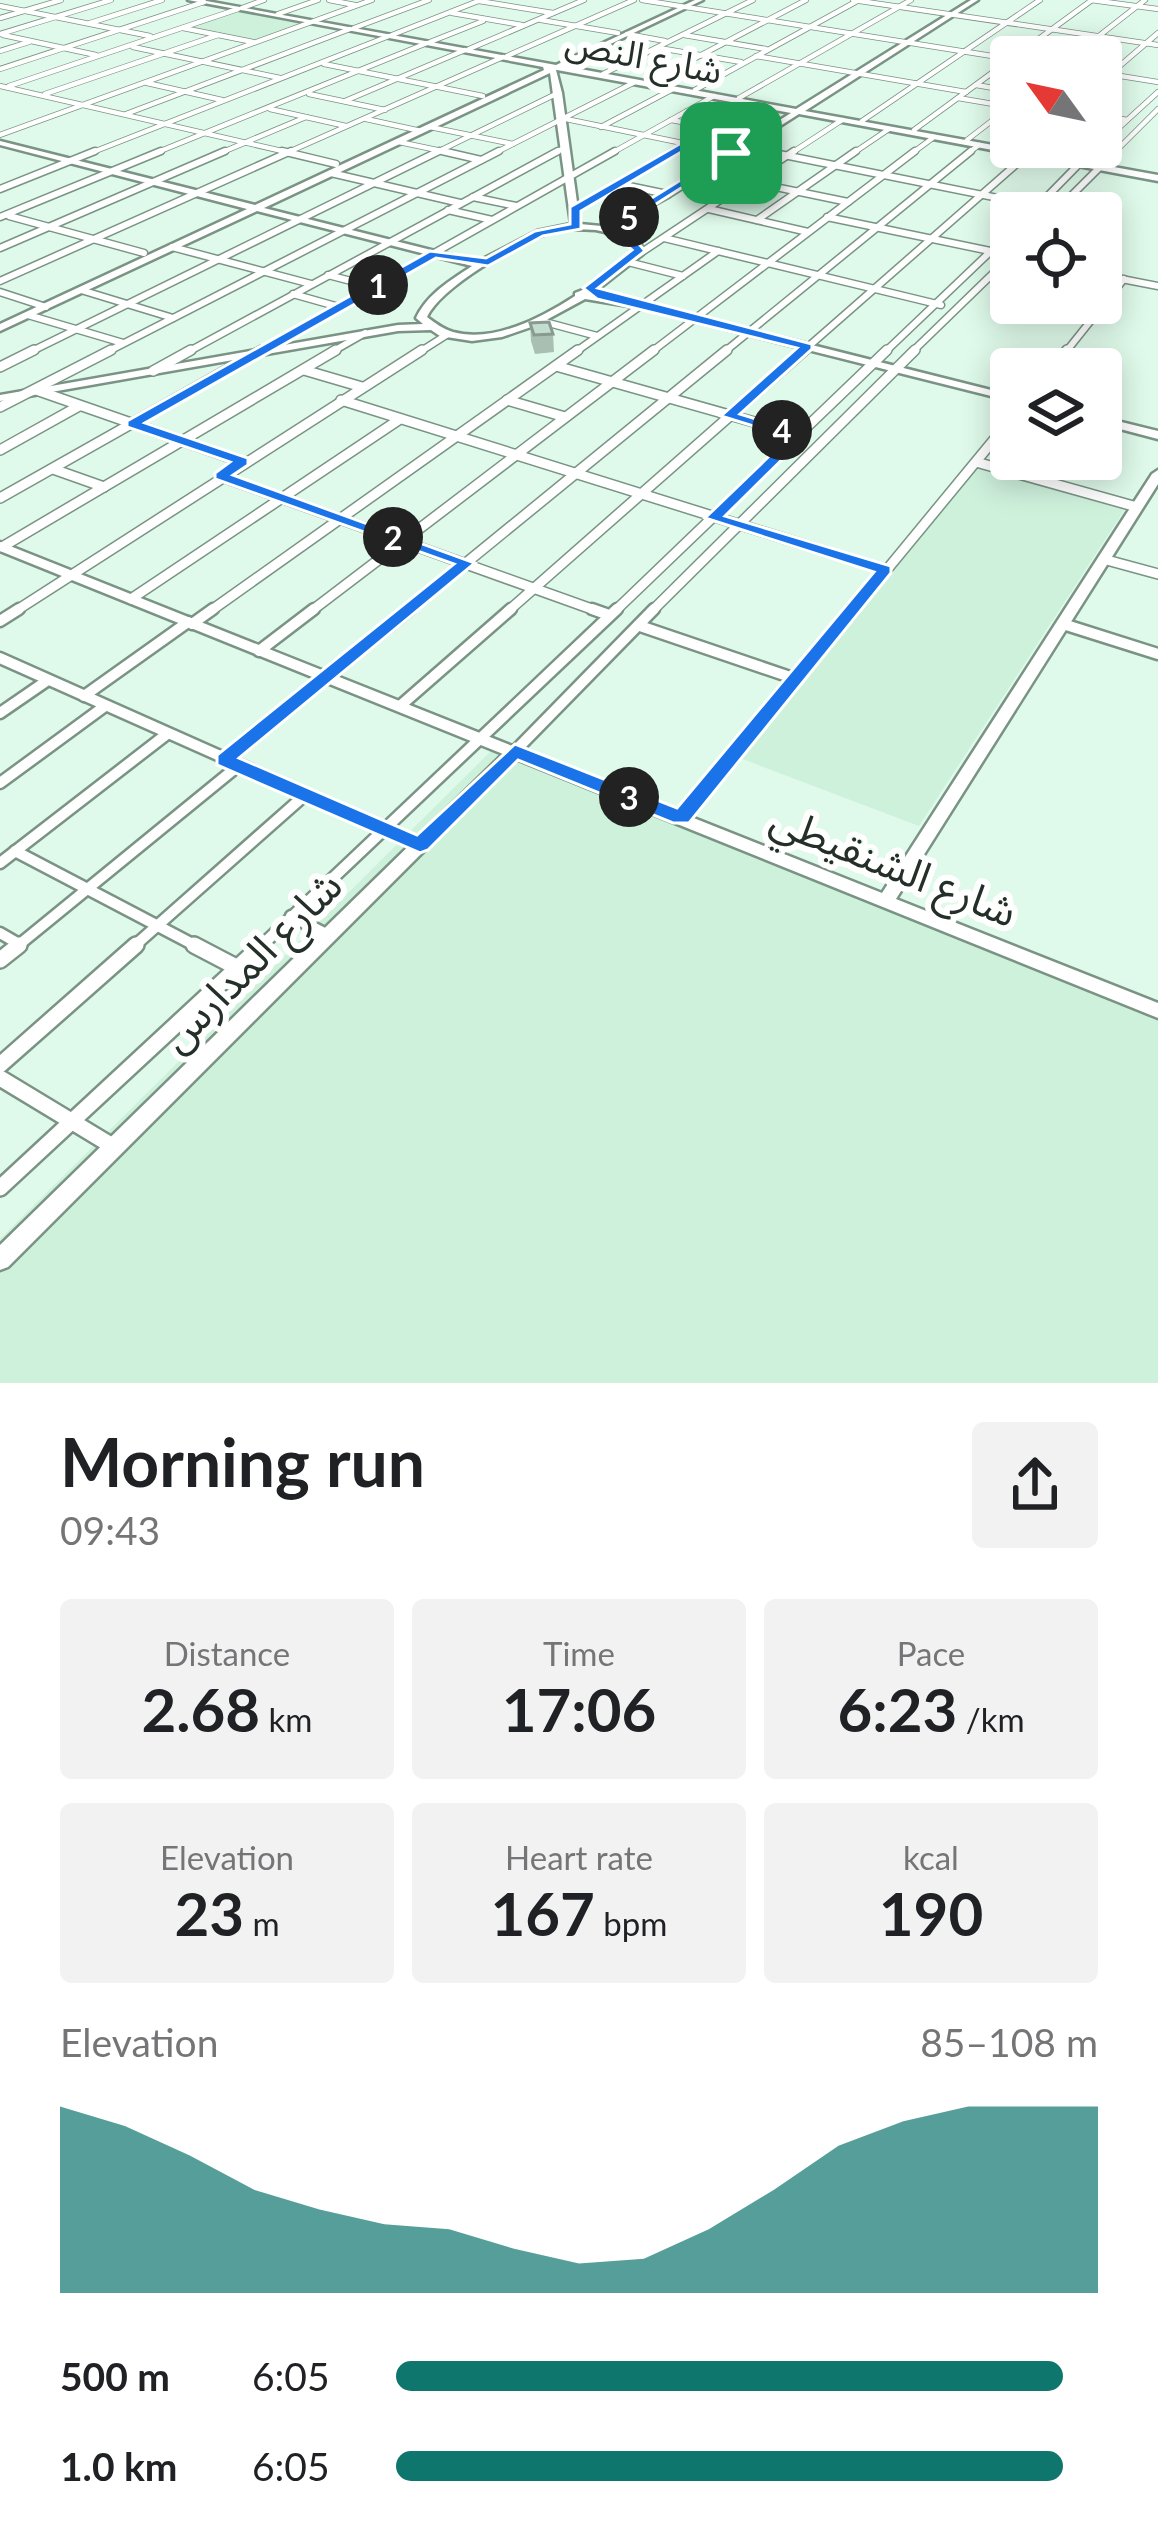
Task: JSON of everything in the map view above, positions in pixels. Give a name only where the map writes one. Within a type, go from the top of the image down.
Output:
[{"type":"street","points":[[0,18],[61,0]]},
{"type":"street","points":[[99,56],[0,34],[112,0]]},
{"type":"street","points":[[87,24],[162,0]]},
{"type":"street","name":"شارع النص","points":[[191,0],[990,146]]},
{"type":"street","points":[[2,88],[264,0]]},
{"type":"street","points":[[278,14],[318,0]]},
{"type":"street","points":[[329,0],[358,5]]},
{"type":"street","points":[[0,139],[372,0]]},
{"type":"street","points":[[123,115],[428,0],[464,7]]},
{"type":"street","points":[[0,184],[14,183],[480,0],[554,13]]},
{"type":"street","points":[[516,7],[532,0]]},
{"type":"street","points":[[345,101],[584,0]]},
{"type":"street","points":[[0,280],[638,0],[990,55]]},
{"type":"street","points":[[0,324],[700,0]]},
{"type":"street","points":[[603,74],[753,0]]},
{"type":"street","points":[[647,83],[806,0]]},
{"type":"street","points":[[694,90],[857,0],[1098,36],[1144,0]]},
{"type":"street","points":[[739,98],[911,0]]},
{"type":"street","points":[[617,228],[972,0]]},
{"type":"street","points":[[862,121],[1040,0]]},
{"type":"street","points":[[1042,36],[1092,0],[1158,9]]},
{"type":"street","points":[[0,69],[206,1]]},
{"type":"street","points":[[1,2],[154,37]]},
{"type":"street","name":"شارع النص","points":[[240,8],[313,21]]},
{"type":"street","points":[[449,12],[524,25]]},
{"type":"street","points":[[2,215],[488,19]]},
{"type":"street","points":[[538,19],[669,42]]},
{"type":"street","points":[[183,28],[256,42]]},
{"type":"street","points":[[1122,62],[1158,33]]},
{"type":"street","points":[[683,34],[769,49]]},
{"type":"street","points":[[41,96],[218,35]]},
{"type":"street","points":[[266,39],[336,57]]},
{"type":"street","points":[[1122,40],[1158,45]]},
{"type":"street","points":[[0,51],[32,41]]},
{"type":"street","points":[[248,45],[287,53]]},
{"type":"street","points":[[128,46],[283,78]]},
{"type":"street","points":[[656,48],[744,63]]},
{"type":"street","points":[[756,56],[966,92]]},
{"type":"street","points":[[321,63],[483,96]]},
{"type":"street","points":[[552,66],[577,226]]},
{"type":"street","points":[[334,168],[399,142],[483,96],[552,66]]},
{"type":"street","name":"شارع النص","points":[[552,66],[990,144]]},
{"type":"street","points":[[69,67],[225,101]]},
{"type":"street","points":[[115,70],[154,79]]},
{"type":"street","points":[[914,130],[990,74]]},
{"type":"street","points":[[1122,76],[1158,82]]},
{"type":"street","points":[[0,407],[634,82]]},
{"type":"street","points":[[976,85],[990,87]]},
{"type":"street","points":[[2,88],[289,153],[374,183],[460,203]]},
{"type":"street","points":[[601,127],[673,89]]},
{"type":"street","points":[[247,92],[286,101]]},
{"type":"street","points":[[1122,125],[1158,92]]},
{"type":"street","points":[[306,93],[386,110]]},
{"type":"street","points":[[0,367],[558,93]]},
{"type":"street","points":[[0,498],[714,96]]},
{"type":"street","points":[[958,98],[990,104]]},
{"type":"street","points":[[574,209],[756,104]]},
{"type":"street","points":[[332,123],[370,106]]},
{"type":"street","points":[[267,109],[348,126]]},
{"type":"street","points":[[1122,145],[1158,110]]},
{"type":"street","points":[[687,111],[730,119]]},
{"type":"street","points":[[0,248],[306,117]]},
{"type":"street","points":[[365,119],[513,144]]},
{"type":"street","points":[[561,119],[731,153]]},
{"type":"street","points":[[1122,119],[1128,120]]},
{"type":"street","points":[[670,120],[714,128]]},
{"type":"street","points":[[0,398],[398,328],[500,335],[541,321],[842,120]]},
{"type":"street","points":[[968,140],[990,123]]},
{"type":"street","points":[[757,220],[889,129]]},
{"type":"street","points":[[260,651],[934,137]]},
{"type":"street","points":[[0,139],[434,254],[488,262]]},
{"type":"street","points":[[399,142],[482,160]]},
{"type":"street","points":[[0,959],[90,890],[326,677],[980,145]]},
{"type":"street","points":[[741,147],[990,198]]},
{"type":"street","points":[[153,370],[565,148]]},
{"type":"street","points":[[400,706],[1007,168]]},
{"type":"street","points":[[1051,192],[1074,168]]},
{"type":"street","points":[[1075,192],[1099,168]]},
{"type":"street","name":"شارع النص","points":[[1112,168],[1158,176]]},
{"type":"street","points":[[751,182],[848,202]]},
{"type":"street","points":[[619,184],[667,194]]},
{"type":"street","points":[[680,185],[730,196]]},
{"type":"street","points":[[473,196],[517,206]]},
{"type":"street","points":[[0,324],[251,207]]},
{"type":"street","points":[[709,209],[808,232]]},
{"type":"street","points":[[448,210],[493,220]]},
{"type":"street","points":[[2,215],[144,253]]},
{"type":"street","points":[[827,217],[990,251]]},
{"type":"street","points":[[398,328],[421,314],[431,298],[539,233],[577,226],[617,228],[638,246],[631,260]]},
{"type":"street","points":[[664,238],[958,309]]},
{"type":"street","points":[[172,247],[310,284]]},
{"type":"street","points":[[84,696],[718,251]]},
{"type":"street","name":"شارع المدارس","points":[[0,1188],[385,831],[990,252]]},
{"type":"street","points":[[631,260],[683,276]]},
{"type":"street","points":[[464,261],[475,271]]},
{"type":"street","points":[[328,275],[374,287]]},
{"type":"street","name":"شارع المدارس","points":[[0,1260],[990,277]]},
{"type":"street","points":[[1069,348],[1124,279],[1158,286]]},
{"type":"street","points":[[81,290],[173,318]]},
{"type":"street","points":[[584,291],[990,393]]},
{"type":"street","points":[[0,292],[41,305]]},
{"type":"street","points":[[293,294],[339,307]]},
{"type":"street","points":[[421,314],[430,327]]},
{"type":"street","points":[[28,315],[123,344]]},
{"type":"street","points":[[541,321],[597,337]]},
{"type":"street","points":[[1,547],[365,333]]},
{"type":"street","points":[[0,621],[243,461],[448,334]]},
{"type":"street","points":[[556,366],[800,435]]},
{"type":"street","points":[[304,370],[362,387]]},
{"type":"street","points":[[33,392],[243,461]]},
{"type":"street","points":[[341,400],[885,570]]},
{"type":"street","points":[[507,400],[565,417]]},
{"type":"street","points":[[0,449],[80,406]]},
{"type":"street","points":[[131,599],[400,418]]},
{"type":"street","points":[[1122,425],[1158,434]]},
{"type":"street","points":[[681,818],[990,445]]},
{"type":"street","points":[[976,462],[1137,506]]},
{"type":"street","points":[[53,469],[104,488]]},
{"type":"street","points":[[886,901],[1158,474]]},
{"type":"street","points":[[220,476],[609,614]]},
{"type":"street","name":"شارع الشنقيطي","points":[[1,547],[1158,1011]]},
{"type":"street","points":[[1103,559],[1158,574]]},
{"type":"street","points":[[1064,624],[1158,654]]},
{"type":"street","points":[[640,626],[796,679]]},
{"type":"street","points":[[0,658],[420,845]]},
{"type":"street","points":[[0,713],[48,680]]},
{"type":"street","points":[[0,783],[105,706]]},
{"type":"street","points":[[0,862],[167,734]]},
{"type":"street","points":[[0,1066],[304,795]]},
{"type":"street","points":[[15,851],[238,968]]},
{"type":"street","points":[[291,916],[328,935]]},
{"type":"street","points":[[0,933],[19,944]]},
{"type":"street","points":[[0,1078],[114,1147]]},
{"type":"shaded area","points":[[240,11],[303,22],[253,41],[189,28]]},
{"type":"shaded area","points":[[974,464],[990,468],[990,480],[1032,480],[1127,506],[919,826],[732,755]]},
{"type":"shaded area","points":[[496,746],[1158,1005],[1158,1383],[0,1383],[0,1239]]},
{"type":"building","points":[[549,322],[553,334],[534,335],[530,323]]},
{"type":"route","points":[[686,144],[731,153],[617,224],[617,232],[633,240],[639,251],[590,288],[602,296],[807,346],[729,416],[800,435],[713,518],[885,570],[725,768],[681,818],[515,751],[420,845],[224,760],[466,563],[220,476],[243,461],[132,424],[434,254],[488,262],[539,233],[577,226],[574,209],[686,144]]}]
